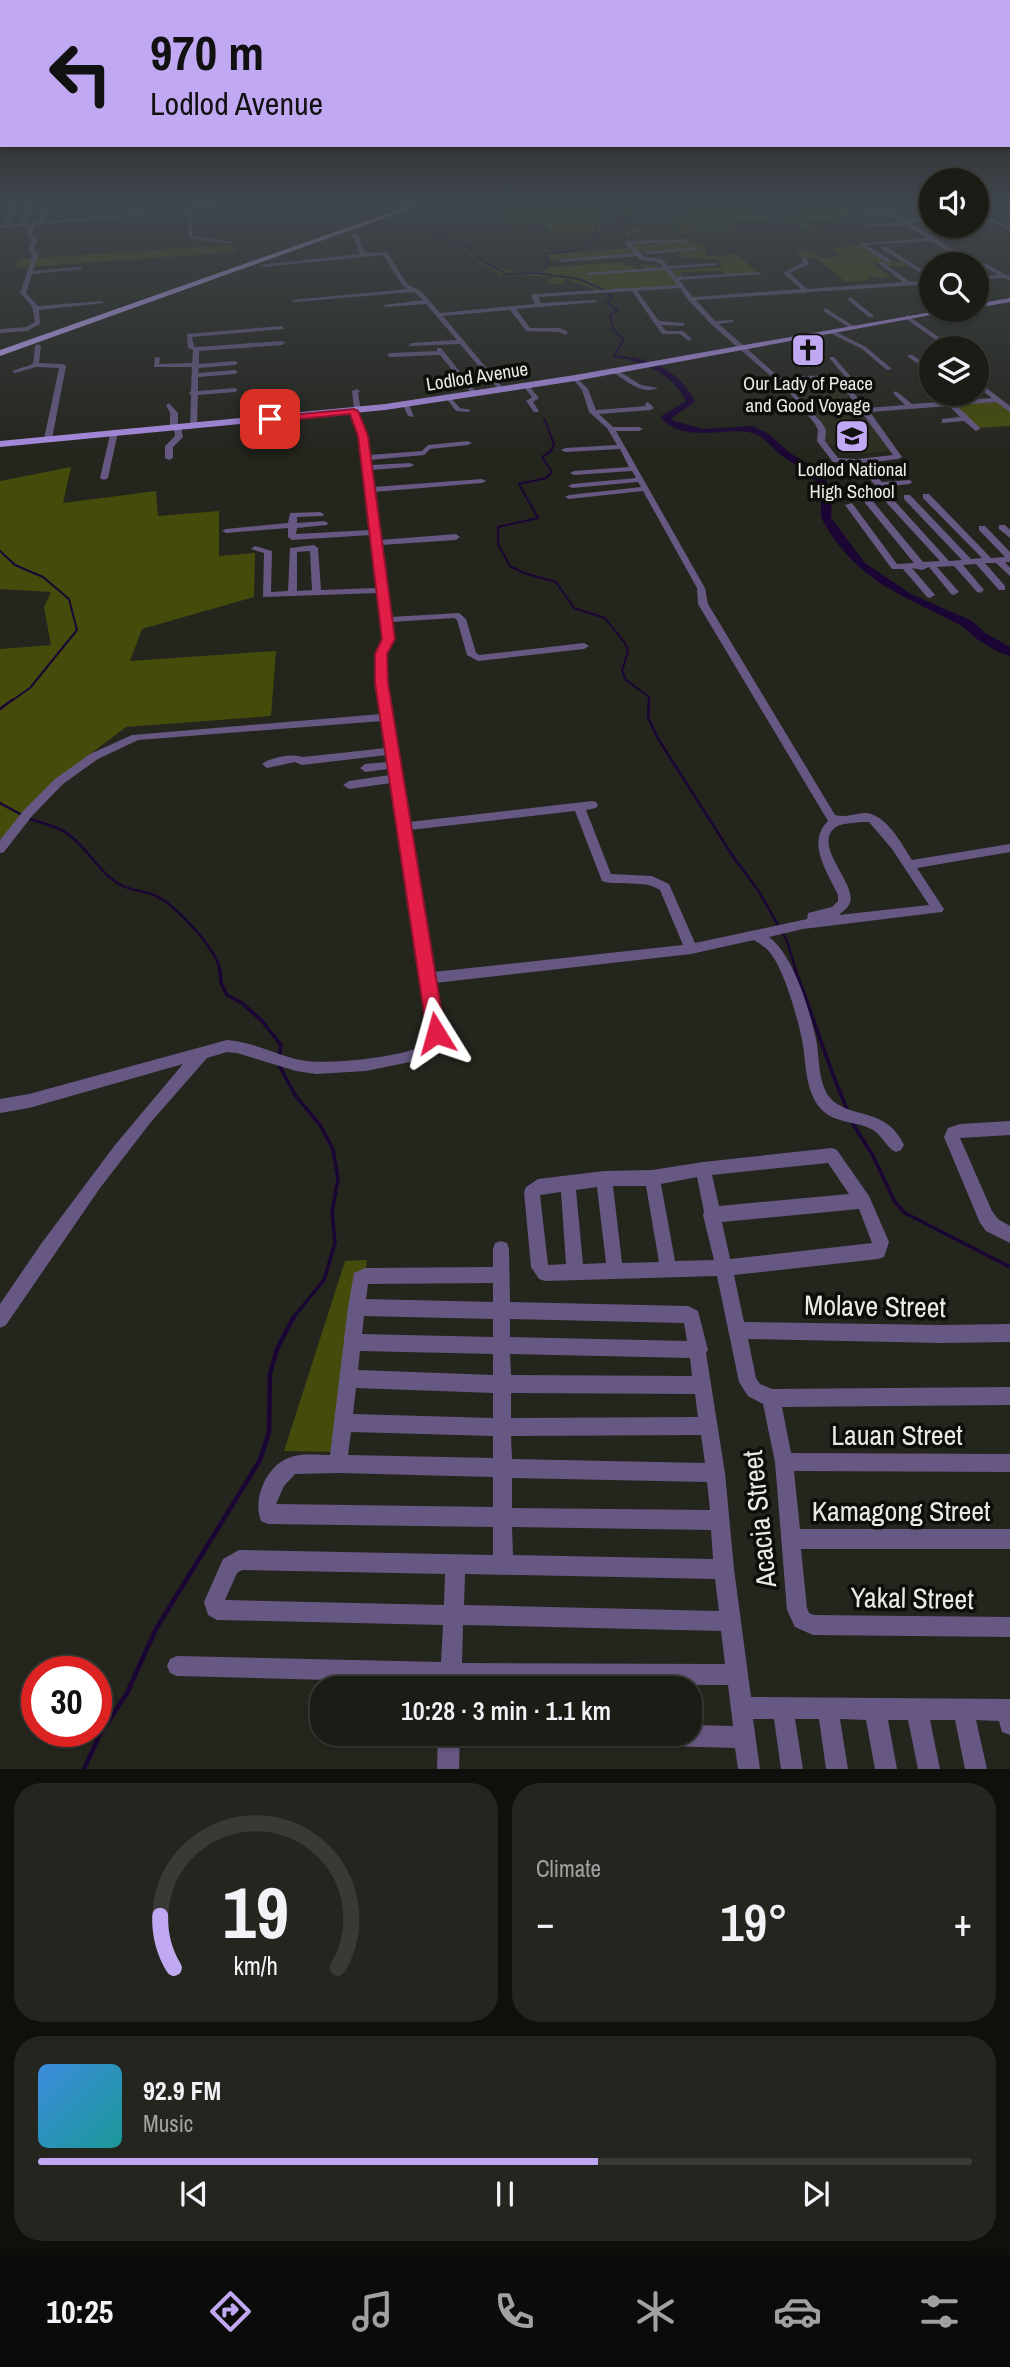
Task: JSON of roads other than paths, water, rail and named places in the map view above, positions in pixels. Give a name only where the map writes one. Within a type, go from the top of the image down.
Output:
[{"type":"highway","points":[[0,346],[165,290]]},
{"type":"highway","points":[[0,353],[176,290]]},
{"type":"main road","points":[[989,304],[1010,300]]},
{"type":"main road","name":"Lodlod Avenue","points":[[0,444],[406,405],[742,348],[852,327],[875,319],[919,315]]},
{"type":"street","points":[[24,290],[23,293],[36,307],[54,313]]},
{"type":"street","points":[[321,290],[325,299]]},
{"type":"street","points":[[294,300],[415,290],[502,390]]},
{"type":"street","points":[[530,290],[539,305]]},
{"type":"street","points":[[534,296],[630,290]]},
{"type":"street","points":[[634,290],[664,332],[681,332],[689,339]]},
{"type":"street","points":[[683,290],[713,323],[779,380],[818,423],[822,430],[821,441],[836,460],[897,458],[899,456],[864,410],[836,381]]},
{"type":"street","points":[[704,290],[711,298]]},
{"type":"street","points":[[728,290],[746,303]]},
{"type":"street","points":[[750,290],[756,295]]},
{"type":"street","points":[[690,299],[838,290]]},
{"type":"street","points":[[36,307],[90,298]]},
{"type":"street","points":[[369,301],[424,299]]},
{"type":"street","points":[[386,305],[424,299]]},
{"type":"street","points":[[850,299],[875,319]]},
{"type":"street","points":[[437,315],[595,302]]},
{"type":"street","points":[[36,307],[102,303]]},
{"type":"street","points":[[0,333],[35,326],[36,307]]},
{"type":"street","points":[[512,307],[528,330],[561,330],[566,333]]},
{"type":"street","points":[[825,310],[852,327]]},
{"type":"street","points":[[704,314],[713,314]]},
{"type":"street","points":[[907,317],[934,336]]},
{"type":"street","points":[[713,323],[732,321]]},
{"type":"street","points":[[657,323],[683,324]]},
{"type":"street","points":[[157,358],[156,366],[233,350],[252,338],[282,328]]},
{"type":"street","points":[[231,331],[233,350]]},
{"type":"street","points":[[195,426],[195,359],[189,334],[231,331],[282,343]]},
{"type":"street","points":[[830,331],[861,346],[889,369]]},
{"type":"street","points":[[211,333],[213,348]]},
{"type":"street","points":[[252,338],[276,336]]},
{"type":"street","points":[[411,345],[461,342]]},
{"type":"street","points":[[36,365],[38,346]]},
{"type":"street","points":[[195,359],[213,348],[233,350]]},
{"type":"street","points":[[393,364],[389,354],[439,351],[475,394]]},
{"type":"street","points":[[910,356],[919,362]]},
{"type":"street","points":[[832,358],[850,379]]},
{"type":"street","points":[[195,359],[235,363]]},
{"type":"street","points":[[15,371],[36,365],[62,366],[48,439]]},
{"type":"street","points":[[614,370],[639,387],[655,388]]},
{"type":"street","points":[[194,387],[234,376]]},
{"type":"street","points":[[428,978],[691,949],[779,930],[937,909],[880,823],[862,817],[842,822],[831,818],[703,604],[701,588],[612,429],[595,415],[585,389],[575,378]]},
{"type":"street","points":[[779,380],[817,378],[836,381],[863,378]]},
{"type":"street","points":[[526,386],[536,398],[530,401],[536,411]]},
{"type":"street","points":[[194,387],[235,390]]},
{"type":"street","points":[[0,1106],[29,1101],[227,1046],[259,1051],[295,1064],[323,1069],[411,1056],[427,1049],[436,1033],[382,683],[381,654],[388,639],[363,436],[356,411],[354,392],[357,391]]},
{"type":"street","points":[[896,393],[910,406]]},
{"type":"street","points":[[989,393],[1010,410]]},
{"type":"street","points":[[449,398],[458,410],[467,410]]},
{"type":"street","points":[[989,401],[998,400]]},
{"type":"street","points":[[595,415],[651,408],[648,404]]},
{"type":"street","points":[[169,405],[174,413],[179,437],[169,446],[170,458]]},
{"type":"street","points":[[406,405],[412,416]]},
{"type":"street","points":[[864,410],[919,405]]},
{"type":"street","points":[[953,406],[976,429]]},
{"type":"street","points":[[595,415],[631,415]]},
{"type":"street","points":[[944,421],[966,419]]},
{"type":"street","points":[[612,429],[639,429]]},
{"type":"street","points":[[104,478],[114,432]]},
{"type":"street","points":[[366,463],[424,453],[428,447],[468,443]]},
{"type":"street","points":[[565,450],[622,447]]},
{"type":"street","points":[[858,461],[881,487],[909,482]]},
{"type":"street","points":[[366,463],[410,465]]},
{"type":"street","points":[[574,472],[633,468]]},
{"type":"street","points":[[369,490],[481,481]]},
{"type":"street","points":[[572,486],[641,485]]},
{"type":"street","points":[[569,497],[641,485]]},
{"type":"street","points":[[926,496],[984,561],[1002,588]]},
{"type":"street","points":[[907,497],[934,523],[984,561],[1010,573]]},
{"type":"street","points":[[888,499],[980,590]]},
{"type":"street","points":[[868,502],[954,592]]},
{"type":"street","points":[[849,505],[895,567],[1010,558]]},
{"type":"street","points":[[322,519],[294,515],[292,537],[456,537]]},
{"type":"street","points":[[867,528],[951,522]]},
{"type":"street","points":[[226,531],[293,525]]},
{"type":"street","points":[[1002,527],[1010,535]]},
{"type":"street","points":[[982,528],[1010,558]]},
{"type":"street","points":[[292,594],[293,550],[314,548],[317,593]]},
{"type":"street","points":[[255,549],[268,551],[265,594],[383,590]]},
{"type":"street","points":[[907,568],[930,595]]},
{"type":"street","points":[[386,620],[456,615],[461,619],[472,655],[478,658],[584,646]]},
{"type":"street","points":[[0,849],[33,805],[83,761],[136,737],[387,717]]},
{"type":"street","points":[[267,764],[296,758],[302,761],[392,751]]},
{"type":"street","points":[[365,768],[395,765]]},
{"type":"street","points":[[349,785],[397,778]]},
{"type":"street","points":[[403,827],[585,806],[606,878],[615,881],[652,879],[660,882],[665,887],[691,949]]},
{"type":"street","points":[[779,930],[836,911],[842,906],[844,895],[822,844],[825,831],[835,821]]},
{"type":"street","points":[[907,865],[1010,848]]},
{"type":"street","points":[[757,935],[777,952],[807,1032],[819,1093],[825,1104],[842,1115],[872,1120],[891,1134],[896,1145]]},
{"type":"street","points":[[0,1319],[54,1235],[119,1148],[201,1054]]},
{"type":"street","points":[[1010,1128],[960,1131],[953,1133],[952,1138],[986,1217],[992,1225],[1010,1235]]},
{"type":"street","points":[[832,1155],[863,1201],[881,1242],[880,1247],[878,1251],[726,1268],[545,1273],[539,1268],[532,1192],[538,1187],[652,1178],[703,1169],[832,1155]]},
{"type":"street","points":[[703,1169],[748,1381],[754,1390],[771,1398],[1010,1396]]},
{"type":"street","points":[[652,1178],[668,1268]]},
{"type":"street","points":[[604,1180],[615,1270]]},
{"type":"street","points":[[568,1183],[575,1272]]},
{"type":"street","points":[[711,1215],[863,1201]]},
{"type":"street","points":[[501,1249],[503,1565]]},
{"type":"street","points":[[338,1464],[359,1279],[365,1276],[502,1275]]},
{"type":"street","points":[[356,1307],[688,1315],[694,1320],[716,1473],[724,1569],[748,1769]]},
{"type":"street","name":"Molave Street","points":[[738,1330],[1010,1333]]},
{"type":"street","points":[[352,1342],[699,1350]]},
{"type":"street","points":[[348,1379],[503,1384],[704,1385]]},
{"type":"street","name":"Acacia Street","points":[[771,1398],[784,1462],[797,1610],[802,1620],[813,1625]]},
{"type":"street","points":[[343,1423],[503,1427],[708,1426]]},
{"type":"street","name":"Lauan Street","points":[[784,1462],[1010,1463]]},
{"type":"street","points":[[716,1473],[338,1464],[287,1468],[266,1501],[265,1508],[268,1514],[720,1520]]},
{"type":"street","name":"Kamagong Street","points":[[792,1539],[1010,1539]]},
{"type":"street","points":[[724,1569],[239,1560],[230,1566],[214,1602],[217,1610],[453,1617],[731,1620]]},
{"type":"street","points":[[451,1676],[455,1565]]},
{"type":"street","name":"Yakal Street","points":[[813,1625],[1010,1627]]},
{"type":"street","points":[[177,1666],[360,1676]]},
{"type":"street","points":[[688,1676],[736,1675]]},
{"type":"street","points":[[741,1708],[962,1710],[1009,1715]]},
{"type":"street","points":[[783,1709],[792,1769]]},
{"type":"street","points":[[828,1709],[837,1769]]},
{"type":"street","points":[[875,1710],[886,1769]]},
{"type":"street","points":[[917,1710],[929,1769]]},
{"type":"street","points":[[962,1710],[976,1769]]},
{"type":"street","points":[[702,1736],[745,1737]]},
{"type":"street","points":[[448,1769],[449,1746]]},
{"type":"waterway","points":[[603,290],[612,297],[607,303],[618,310],[610,315],[614,331],[624,339],[614,356],[633,359]]},
{"type":"waterway","points":[[633,359],[651,364],[668,374],[687,394],[691,402],[665,417],[671,423],[703,432],[753,429],[764,435],[787,455],[810,469],[822,482],[827,493],[826,518],[861,565],[907,596],[968,624],[981,636],[1010,652]]},
{"type":"waterway","points":[[544,418],[554,444],[551,451],[542,457],[552,472],[546,478],[519,484],[538,518],[498,527],[498,544],[510,566],[556,582],[574,608],[605,618],[625,643],[628,651],[622,671],[626,680],[649,697],[649,700]]},
{"type":"waterway","points":[[0,551],[15,565],[43,577],[69,599],[77,630],[30,688],[10,702]]},
{"type":"waterway","points":[[0,709],[12,700]]},
{"type":"waterway","points":[[649,700],[648,717],[657,737],[734,858],[758,890],[787,941],[796,971]]},
{"type":"waterway","points":[[0,803],[22,815]]},
{"type":"waterway","points":[[28,818],[64,831],[115,881],[163,900],[194,928],[211,951],[220,971]]},
{"type":"waterway","points":[[220,970],[221,983],[227,995],[242,1003],[262,1021],[281,1045],[279,1057]]},
{"type":"waterway","points":[[795,970],[848,1111]]},
{"type":"waterway","points":[[278,1063],[295,1095],[320,1125],[333,1149],[338,1179],[332,1212],[335,1243],[324,1280],[292,1319]]},
{"type":"waterway","points":[[851,1121],[872,1154],[895,1202],[905,1213],[1010,1267]]},
{"type":"waterway","points":[[84,1769],[100,1734],[127,1693],[156,1629],[260,1460],[269,1432],[270,1374],[277,1349],[293,1318]]},
{"type":"place","name":"Our Lady of Peace and Good Voyage","points":[[808,350]]},
{"type":"place","name":"Lodlod National High School","points":[[852,436]]}]
